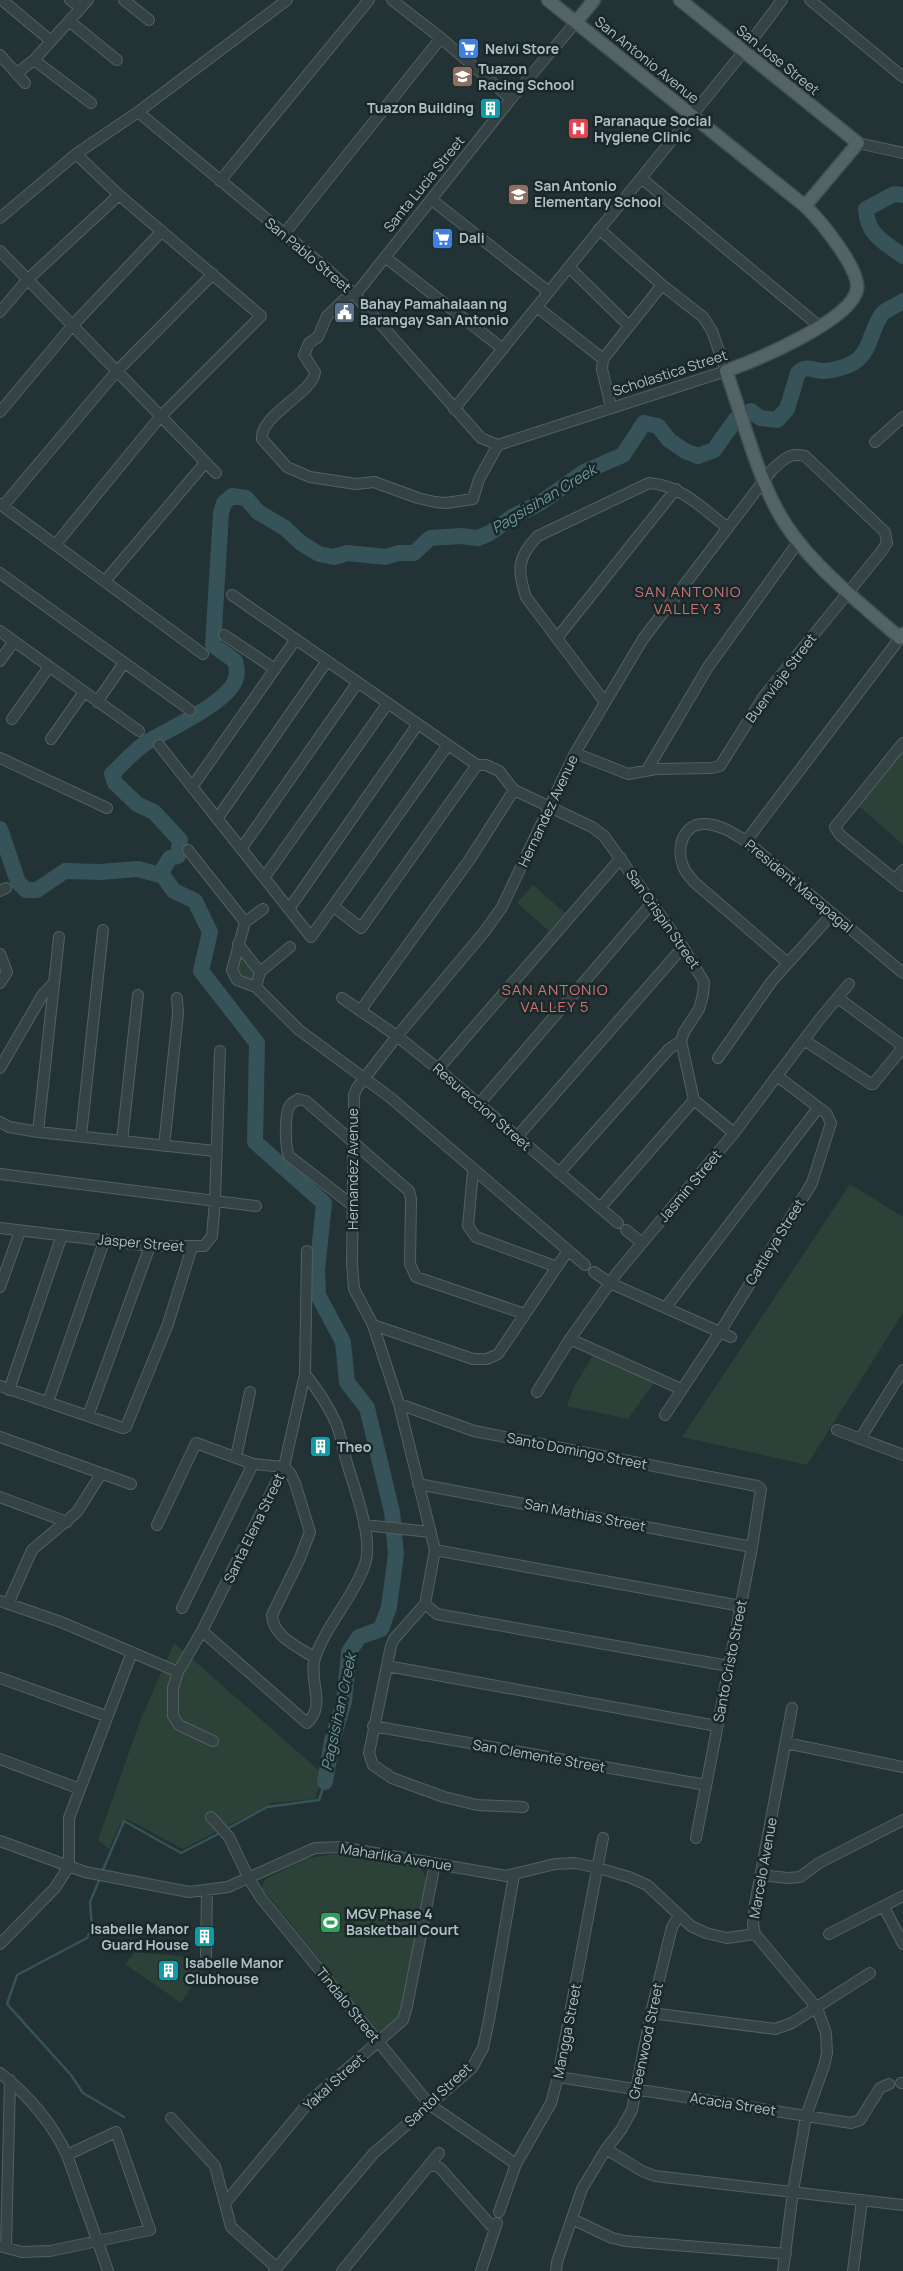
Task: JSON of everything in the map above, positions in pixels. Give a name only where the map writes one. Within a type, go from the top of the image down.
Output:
[{"type":"main road","name":"San Antonio Avenue","points":[[548,0],[805,206],[830,235],[857,278],[857,289],[854,297]]},
{"type":"main road","name":"Santa Lucia Street","points":[[576,22],[594,0]]},
{"type":"main road","name":"San Jose Street","points":[[688,3],[858,143]]},
{"type":"main road","points":[[805,206],[858,143]]},
{"type":"main road","name":"Scholastica Street","points":[[726,371],[778,351],[848,307],[854,297]]},
{"type":"main road","points":[[726,371],[763,481],[776,510],[799,542],[847,592],[901,636]]},
{"type":"street","points":[[2,0],[51,41]]},
{"type":"street","points":[[70,0],[81,8]]},
{"type":"street","points":[[17,74],[34,60],[88,0]]},
{"type":"street","points":[[124,0],[150,20]]},
{"type":"street","points":[[0,218],[76,154],[138,112],[287,0]]},
{"type":"street","points":[[220,182],[369,0]]},
{"type":"street","points":[[392,0],[441,38],[512,99]]},
{"type":"street","points":[[454,409],[692,116],[782,0]]},
{"type":"street","points":[[810,0],[903,77]]},
{"type":"street","points":[[69,21],[117,60]]},
{"type":"street","name":"Santa Lucia Street","points":[[498,445],[479,479],[473,499],[446,503],[418,498],[374,482],[356,484],[296,473],[274,455],[262,439],[263,431],[280,410],[314,380],[315,372],[304,355],[305,351],[318,337],[327,316],[353,294],[385,257],[576,22]]},
{"type":"street","points":[[284,234],[441,38]]},
{"type":"street","points":[[0,55],[25,83]]},
{"type":"street","points":[[34,60],[91,103]]},
{"type":"street","name":"San Pablo Street","points":[[138,112],[220,182],[326,268],[353,294],[481,438],[498,445]]},
{"type":"street","points":[[858,143],[903,153]]},
{"type":"street","points":[[56,544],[160,417],[261,316],[119,195],[76,154]]},
{"type":"street","points":[[641,178],[819,326]]},
{"type":"street","points":[[0,312],[27,280],[119,195]]},
{"type":"street","points":[[432,200],[549,292]]},
{"type":"street","points":[[600,229],[662,285],[703,317],[712,331],[726,371]]},
{"type":"street","points":[[0,412],[72,326],[162,231]]},
{"type":"street","points":[[0,251],[216,473]]},
{"type":"street","points":[[385,257],[503,349]]},
{"type":"street","points":[[569,267],[630,326]]},
{"type":"street","points":[[203,654],[2,505],[116,372],[213,274]]},
{"type":"street","points":[[611,407],[602,368],[603,359],[662,285]]},
{"type":"street","points":[[537,307],[603,359]]},
{"type":"street","name":"Scholastica Street","points":[[498,445],[726,371]]},
{"type":"street","points":[[874,442],[903,417]]},
{"type":"street","name":"Hernandez Avenue","points":[[426,1604],[435,1550],[431,1532],[399,1404],[373,1325],[354,1289],[352,1142],[354,1096],[365,1078],[397,1036],[485,931],[502,907],[575,753],[604,701],[643,639],[763,481],[787,457],[795,454],[805,456],[885,532],[887,543],[847,592]]},
{"type":"street","points":[[105,580],[205,463]]},
{"type":"street","points":[[604,701],[526,597],[519,576],[521,559],[528,546],[538,536],[649,483],[662,484],[676,489],[728,528]]},
{"type":"street","points":[[557,638],[676,489]]},
{"type":"street","points":[[647,770],[708,667],[799,542]]},
{"type":"street","points":[[0,573],[190,710]]},
{"type":"street","name":"Buenviaje Street","points":[[575,753],[628,774],[647,770],[712,768],[723,764],[764,696],[847,592]]},
{"type":"street","points":[[232,595],[477,765],[486,765],[499,771],[514,790],[470,858],[360,1011]]},
{"type":"street","points":[[0,631],[139,731]]},
{"type":"street","points":[[224,635],[275,669]]},
{"type":"street","points":[[746,841],[901,636]]},
{"type":"street","points":[[192,786],[296,639]]},
{"type":"street","points":[[0,661],[14,641]]},
{"type":"street","points":[[217,819],[327,661]]},
{"type":"street","points":[[97,702],[124,663]]},
{"type":"street","points":[[12,719],[49,667]]},
{"type":"street","points":[[241,849],[358,682]]},
{"type":"street","points":[[51,739],[84,692]]},
{"type":"street","points":[[264,878],[388,703]]},
{"type":"street","points":[[289,909],[418,724]]},
{"type":"street","points":[[903,743],[835,827],[840,835],[899,883],[903,870]]},
{"type":"street","points":[[159,746],[312,937],[448,745]]},
{"type":"street","points":[[0,758],[108,808]]},
{"type":"street","points":[[334,907],[361,928],[477,765]]},
{"type":"street","name":"San Crispin Street","points":[[514,790],[592,827],[604,836],[683,947],[704,982],[699,1009],[681,1041]]},
{"type":"street","name":"President Macapagal","points":[[788,963],[694,882],[683,867],[679,849],[684,835],[692,826],[704,824],[717,826],[746,841],[903,974]]},
{"type":"street","points":[[188,850],[245,922]]},
{"type":"street","points":[[438,1069],[621,858]]},
{"type":"street","points":[[479,1104],[652,902]]},
{"type":"street","points":[[263,909],[245,922],[232,970],[234,976],[245,985],[256,987],[299,1030],[391,1098],[473,1171],[589,1268],[610,1283],[731,1337]]},
{"type":"street","points":[[718,1058],[788,963],[832,914]]},
{"type":"street","points":[[81,1136],[103,930]]},
{"type":"street","points":[[38,1132],[60,937]]},
{"type":"street","points":[[238,944],[260,972]]},
{"type":"street","points":[[256,987],[260,972],[290,947]]},
{"type":"street","points":[[517,1137],[683,947]]},
{"type":"street","points":[[0,954],[7,972],[0,984]]},
{"type":"street","points":[[1,1064],[43,994],[54,983]]},
{"type":"street","name":"Jasmin Street","points":[[537,1392],[570,1339],[610,1283],[734,1133],[849,984]]},
{"type":"street","points":[[122,1141],[138,995]]},
{"type":"street","points":[[164,1146],[178,1014],[177,998]]},
{"type":"street","name":"Resureccion Street","points":[[342,998],[397,1036],[438,1069],[642,1243]]},
{"type":"street","points":[[804,1040],[871,1084],[901,1050],[902,1046],[899,1043],[838,998]]},
{"type":"street","points":[[559,1173],[669,1049],[681,1041],[694,1100],[734,1133]]},
{"type":"street","name":"Jasper Street","points":[[0,1228],[105,1239],[150,1246],[204,1246],[212,1236],[215,1202],[215,1151],[220,1050]]},
{"type":"street","name":"Cattleya Street","points":[[665,1415],[720,1332],[812,1184],[831,1123],[826,1113],[777,1076]]},
{"type":"street","points":[[352,1205],[289,1156],[286,1149],[288,1111],[291,1104],[298,1099],[306,1101],[409,1192],[411,1199],[410,1264],[416,1278],[525,1314]]},
{"type":"street","points":[[600,1208],[694,1100]]},
{"type":"street","points":[[666,1307],[818,1108]]},
{"type":"street","points":[[0,1122],[10,1127],[38,1132],[215,1151]]},
{"type":"street","points":[[473,1171],[468,1226],[476,1237],[557,1266]]},
{"type":"street","points":[[0,1174],[256,1206]]},
{"type":"street","points":[[0,1287],[20,1231]]},
{"type":"street","points":[[62,1235],[4,1388],[123,1428],[128,1425],[168,1324],[192,1247]]},
{"type":"street","points":[[48,1402],[105,1239]]},
{"type":"street","points":[[88,1416],[150,1246]]},
{"type":"street","name":"Santa Elena Street","points":[[214,1741],[179,1725],[173,1716],[174,1670],[202,1631],[284,1467],[305,1374],[307,1252]]},
{"type":"street","points":[[373,1325],[473,1359],[487,1359],[498,1354],[568,1252]]},
{"type":"street","points":[[570,1339],[681,1389]]},
{"type":"street","points":[[860,1439],[903,1371]]},
{"type":"street","points":[[202,1631],[307,1723],[314,1717],[318,1704],[313,1676],[315,1658],[365,1567],[368,1553],[364,1525],[336,1423],[319,1391],[305,1374]]},
{"type":"street","points":[[236,1457],[250,1392]]},
{"type":"street","name":"Santo Domingo Street","points":[[399,1404],[474,1431],[757,1486]]},
{"type":"street","points":[[837,1430],[903,1455]]},
{"type":"street","points":[[0,1437],[131,1484]]},
{"type":"street","points":[[157,1525],[196,1443],[253,1464],[284,1467],[290,1473],[295,1483],[310,1532],[300,1558],[272,1615],[272,1623],[278,1633],[315,1658]]},
{"type":"street","points":[[182,1608],[253,1464]]},
{"type":"street","points":[[101,1474],[88,1496],[67,1522],[32,1550],[4,1603],[61,1622],[174,1670]]},
{"type":"street","name":"San Mathias Street","points":[[418,1484],[752,1547]]},
{"type":"street","name":"Santo Cristo Street","points":[[696,1838],[762,1492],[757,1486]]},
{"type":"street","points":[[0,1497],[67,1522]]},
{"type":"street","points":[[364,1525],[431,1532]]},
{"type":"street","points":[[435,1550],[741,1606]]},
{"type":"street","points":[[523,1807],[477,1805],[444,1797],[392,1778],[373,1765],[369,1753],[373,1726],[394,1639],[426,1604],[437,1614],[729,1666]]},
{"type":"street","points":[[0,1944],[55,1888],[69,1866],[69,1818],[106,1716],[132,1652]]},
{"type":"street","points":[[387,1666],[717,1726]]},
{"type":"street","points":[[0,1678],[106,1716]]},
{"type":"street","name":"Marcelo Avenue","points":[[783,2271],[806,2116],[827,2053],[826,2033],[817,2008],[755,1934],[753,1924],[760,1875],[792,1708]]},
{"type":"street","name":"San Clemente Street","points":[[373,1726],[706,1785]]},
{"type":"street","points":[[786,1743],[903,1767]]},
{"type":"street","points":[[0,1759],[80,1789]]},
{"type":"street","name":"Tindalo Street","points":[[211,1817],[229,1838],[249,1879],[261,1898],[430,2105],[516,2164]]},
{"type":"street","points":[[760,1875],[788,1878],[800,1877],[819,1862],[903,1820]]},
{"type":"street","name":"Mangga Street","points":[[499,2212],[516,2164],[546,2113],[558,2077],[603,1838]]},
{"type":"street","name":"Maharlika Avenue","points":[[1,1843],[85,1872],[174,1891],[207,1891],[228,1887],[249,1879],[295,1856],[315,1848],[327,1846],[506,1876],[555,1864],[575,1864],[629,1876],[647,1885],[678,1916],[691,1926],[706,1933],[728,1938],[755,1934]]},
{"type":"street","name":"Yakal Street","points":[[225,2203],[310,2101],[403,2020],[436,1863]]},
{"type":"street","name":"Santol Street","points":[[276,2269],[374,2153],[472,2068],[482,2048],[514,1875]]},
{"type":"street","points":[[203,1955],[207,1934],[205,1932],[207,1891]]},
{"type":"street","points":[[830,1934],[903,1896]]},
{"type":"street","points":[[884,1907],[903,1944]]},
{"type":"street","name":"Greenwood Street","points":[[556,2271],[557,2262],[582,2189],[632,2110],[651,2013],[672,1927],[678,1916]]},
{"type":"street","points":[[651,2013],[775,2029],[792,2023],[870,1973]]},
{"type":"street","points":[[0,2073],[10,2080],[36,2106],[61,2141],[108,2271]]},
{"type":"street","name":"Acacia Street","points":[[558,2077],[806,2116],[856,2122],[863,2117],[880,2088],[890,2084]]},
{"type":"street","points":[[10,2080],[3,2246],[32,2253],[150,2230],[116,2132],[67,2155]]},
{"type":"street","points":[[171,2118],[215,2166],[231,2227],[276,2269]]},
{"type":"street","points":[[606,2149],[642,2171],[655,2176],[903,2204]]},
{"type":"street","points":[[342,2271],[439,2154]]},
{"type":"street","points":[[430,2164],[440,2168],[496,2227],[481,2271]]},
{"type":"street","points":[[853,2271],[862,2200]]},
{"type":"street","points":[[572,2219],[612,2238],[625,2241],[786,2254]]},
{"type":"green space","points":[[903,750],[903,845],[859,806]]},
{"type":"green space","points":[[533,885],[565,913],[549,931],[517,903]]},
{"type":"green space","points":[[239,952],[255,971],[254,979],[247,983],[238,973],[237,961]]},
{"type":"green space","points":[[850,1184],[903,1217],[903,1313],[807,1465],[682,1437]]},
{"type":"green space","points":[[593,1355],[654,1383],[628,1419],[567,1406],[573,1389]]},
{"type":"green space","points":[[174,1643],[323,1774],[315,1799],[272,1803],[183,1849],[127,1819],[120,1824],[109,1849],[98,1840],[140,1721]]},
{"type":"green space","points":[[332,1854],[420,1867],[426,1878],[403,2006],[398,2018],[380,2034],[262,1888],[264,1880],[305,1859]]},
{"type":"green space","points":[[135,1952],[209,1959],[181,2003],[125,1964]]},
{"type":"waterway","name":"Pagsisihan Creek","points":[[903,195],[894,194],[866,209],[867,218],[873,232],[883,242],[903,256]]},
{"type":"waterway","name":"Pagsisihan Creek","points":[[325,1782],[332,1741],[344,1702],[349,1652],[359,1637],[381,1629],[389,1607],[396,1554],[392,1512],[367,1408],[347,1382],[343,1342],[318,1295],[317,1270],[324,1203],[255,1142],[257,1043],[201,971],[210,932],[195,901],[174,891],[163,876],[163,869],[170,858],[178,856],[180,840],[154,812],[137,804],[115,783],[112,774],[144,744],[208,708],[219,700],[234,683],[237,672],[235,661],[213,645],[221,513],[224,503],[232,496],[246,498],[258,512],[285,528],[301,543],[319,554],[334,557],[347,553],[386,557],[398,553],[414,553],[430,538],[461,536],[478,538],[490,533],[512,517],[540,503],[584,472],[623,455],[644,423],[658,426],[669,440],[685,451],[698,456],[714,450],[736,419],[751,411],[760,418],[777,420],[787,409],[798,373],[801,370],[807,368],[823,371],[853,363],[864,353],[883,313],[903,301]]},
{"type":"waterway","name":"Pagsisihan Creek","points":[[0,829],[18,882],[26,890],[37,890],[65,871],[100,872],[138,869],[163,876]]},
{"type":"waterway","name":"Pagsisihan Creek","points":[[227,1829],[267,1807],[319,1800],[325,1782]]},
{"type":"waterway","name":"Pagsisihan Creek","points":[[102,1872],[124,1821],[181,1853],[222,1832]]},
{"type":"waterway","name":"Pagsisihan Creek","points":[[100,1878],[90,1902],[92,1928],[87,1938],[17,1975],[7,2004],[71,2075],[83,2093],[124,2117]]},
{"type":"place","name":"Nelvi Store","points":[[469,49]]},
{"type":"place","name":"Tuazon Racing School","points":[[462,77]]},
{"type":"place","name":"Tuazon Building","points":[[490,108]]},
{"type":"place","name":"Paranaque Social Hygiene Clinic","points":[[578,129]]},
{"type":"place","name":"San Antonio Elementary School","points":[[518,194]]},
{"type":"place","name":"Dali","points":[[443,238]]},
{"type":"place","name":"Bahay Pamahalaan ng Barangay San Antonio","points":[[344,312]]},
{"type":"place","name":"Theo","points":[[321,1447]]},
{"type":"place","name":"MGV Phase 4 Basketball Court","points":[[330,1922]]},
{"type":"place","name":"Isabelle Manor Guard House","points":[[205,1937]]},
{"type":"place","name":"Isabelle Manor Clubhouse","points":[[169,1971]]},
{"type":"district","name":"SAN ANTONIO VALLEY 3","points":[[688,600]]},
{"type":"district","name":"SAN ANTONIO VALLEY 5","points":[[555,998]]}]
